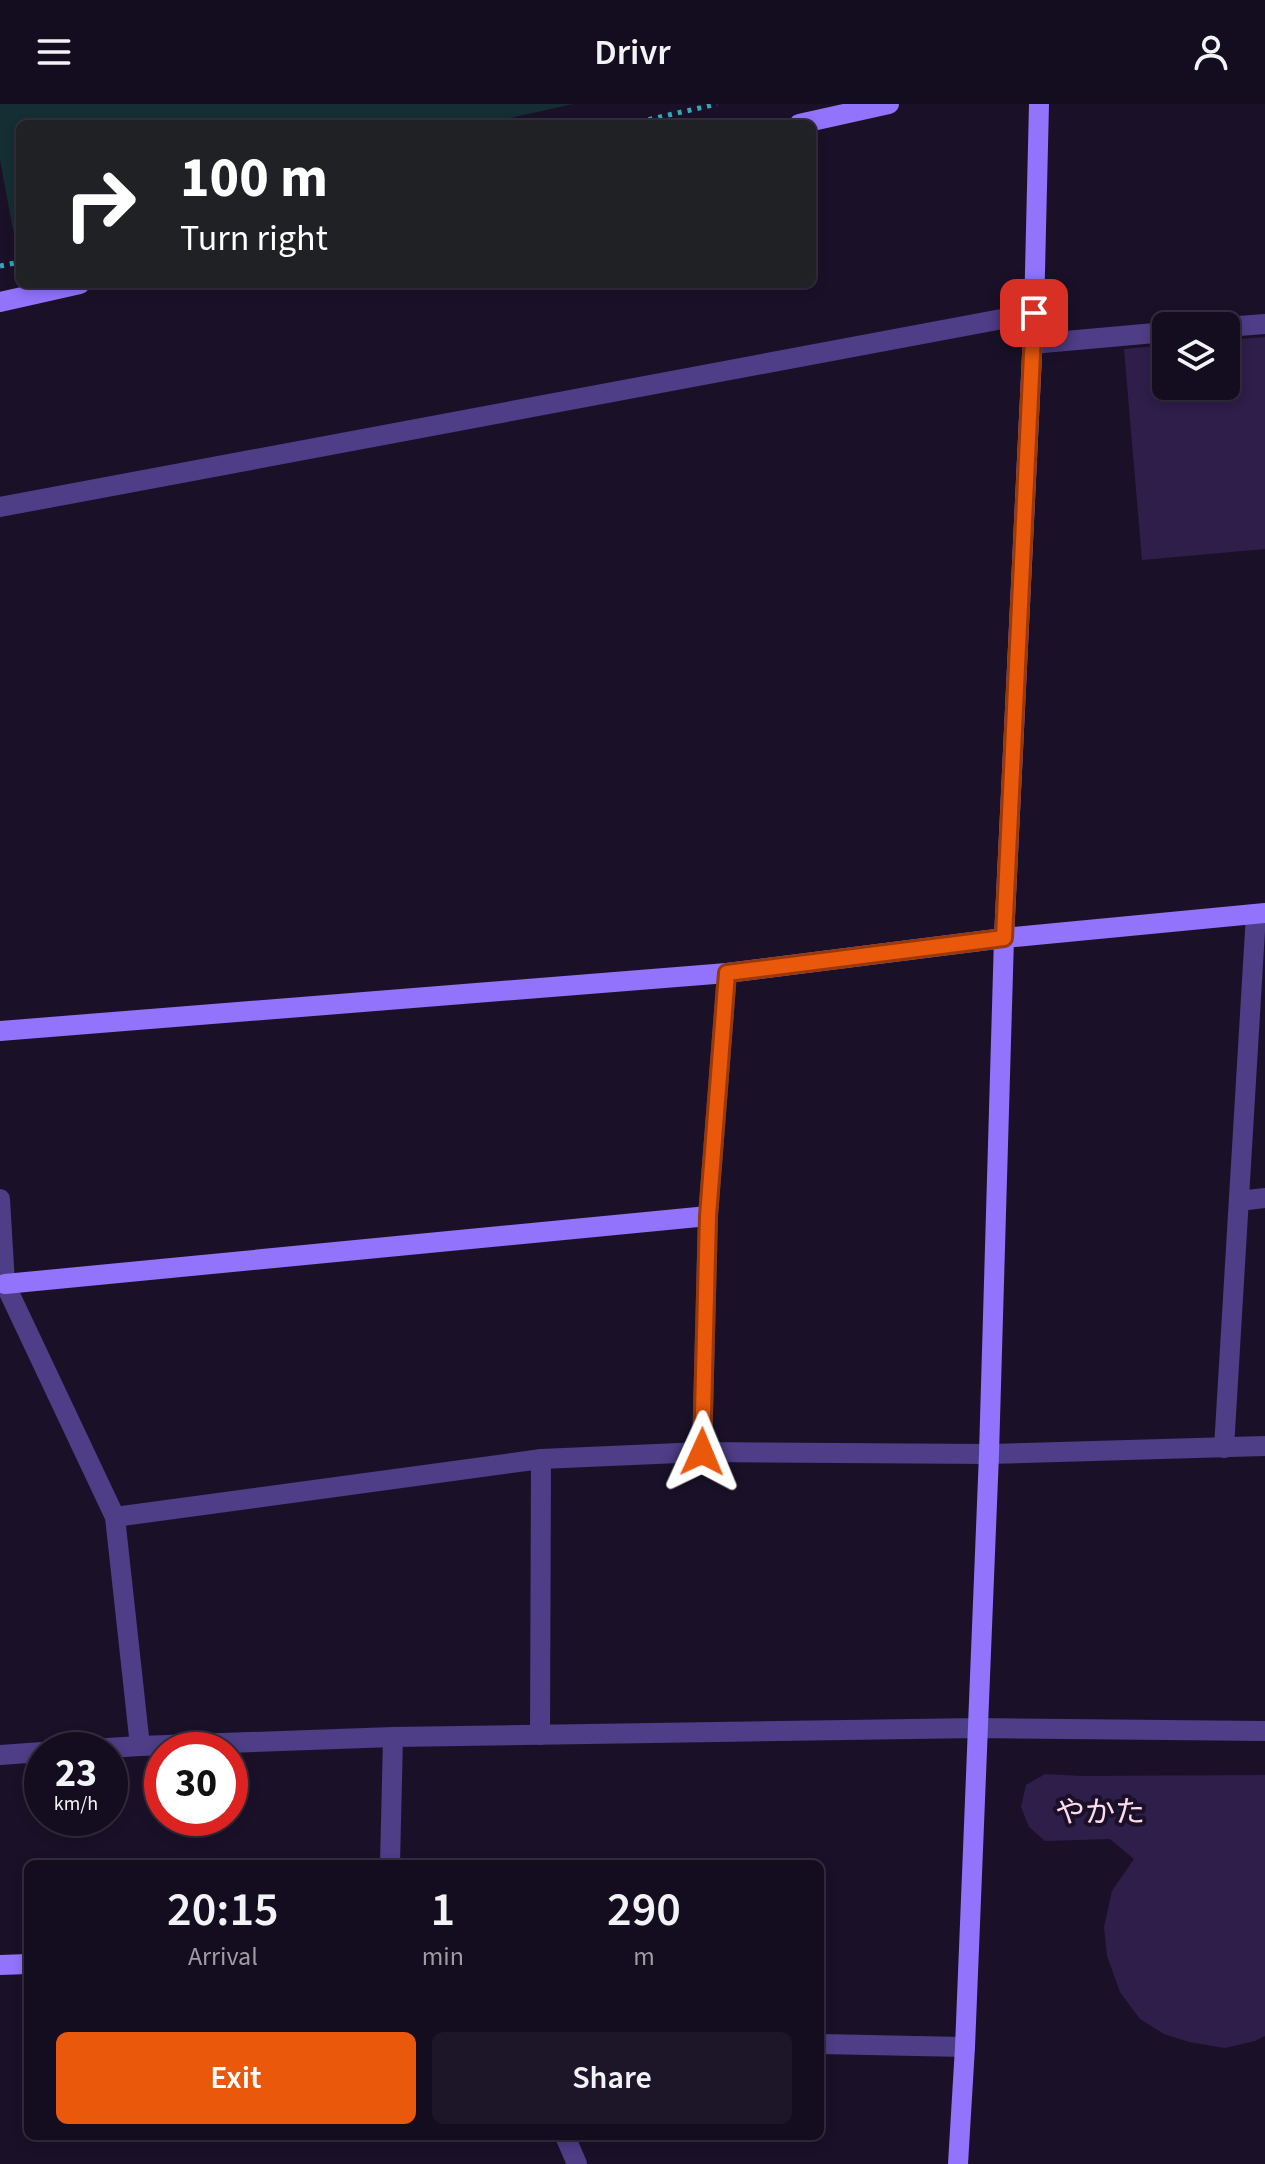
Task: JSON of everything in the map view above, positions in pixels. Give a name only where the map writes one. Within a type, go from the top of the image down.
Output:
[{"type":"street","points":[[816,120],[889,104]]},
{"type":"street","points":[[958,2164],[989,1454],[1004,938],[1034,313],[1039,104]]},
{"type":"street","points":[[0,302],[62,288]]},
{"type":"street","points":[[0,507],[1034,313]]},
{"type":"street","points":[[1240,326],[1265,324]]},
{"type":"street","points":[[1032,344],[1152,333]]},
{"type":"street","points":[[0,1031],[727,973],[1004,938],[1261,913],[1224,1448]]},
{"type":"street","points":[[702,1452],[708,1216],[727,973]]},
{"type":"street","points":[[1239,1201],[1265,1198]]},
{"type":"street","points":[[0,1199],[2,1284],[115,1517],[140,1746]]},
{"type":"street","points":[[2,1284],[708,1216]]},
{"type":"street","points":[[115,1517],[541,1459],[702,1452],[989,1454],[1265,1446]]},
{"type":"street","points":[[540,1735],[541,1459]]},
{"type":"street","points":[[128,1747],[393,1737],[978,1728],[1265,1731]]},
{"type":"street","points":[[390,1860],[393,1737]]},
{"type":"street","points":[[0,1755],[24,1753]]},
{"type":"street","points":[[0,1965],[24,1964]]},
{"type":"street","points":[[824,2044],[965,2047]]},
{"type":"street","points":[[567,2140],[577,2164]]},
{"type":"path","points":[[647,120],[717,104]]},
{"type":"green space","points":[[0,104],[573,104],[502,120],[16,120],[16,229],[13,230],[0,160]]},
{"type":"building","points":[[1265,337],[1265,549],[1142,560],[1124,349],[1152,346],[1152,400],[1240,400],[1240,339]]},
{"type":"building","points":[[1045,1774],[1265,1775],[1265,2036],[1225,2048],[1164,2034],[1140,2019],[1120,1992],[1107,1956],[1104,1927],[1112,1891],[1134,1859],[1110,1839],[1045,1841],[1029,1827],[1021,1807],[1026,1785]]},
{"type":"district","name":"やかた","points":[[1100,1812]]},
{"type":"route","points":[[702,1452],[708,1216],[727,973],[1004,938],[1034,313]]}]
